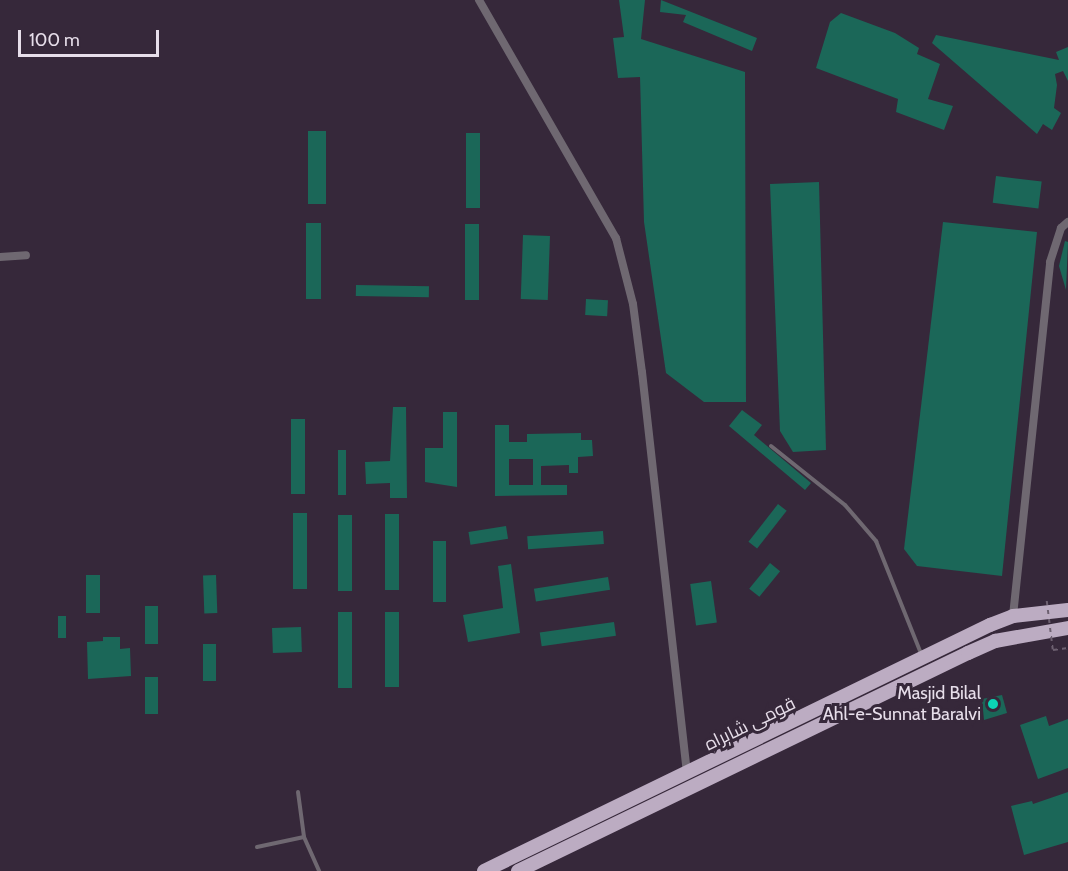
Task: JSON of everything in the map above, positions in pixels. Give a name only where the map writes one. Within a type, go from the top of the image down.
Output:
[{"type":"highway","name":"قومی شاہراہ","points":[[484,871],[1013,616],[1068,610]]},
{"type":"highway","name":"قومی شاہراہ","points":[[518,871],[995,641],[1068,628]]},
{"type":"street","points":[[480,0],[616,238],[633,304],[687,774]]},
{"type":"street","points":[[1013,616],[1050,262],[1061,228],[1068,222]]},
{"type":"street","points":[[0,257],[26,255]]},
{"type":"lane","points":[[771,446],[845,505],[876,541],[924,659]]},
{"type":"lane","points":[[298,792],[304,837],[319,871]]},
{"type":"lane","points":[[257,847],[304,837]]},
{"type":"path","points":[[1047,601],[1053,650],[1068,648]]},
{"type":"building","points":[[619,0],[645,0],[641,39],[745,72],[746,402],[704,402],[666,373],[644,222],[640,77],[618,78],[613,38],[624,37]]},
{"type":"building","points":[[661,0],[757,38],[752,51],[683,22],[686,15],[660,12]]},
{"type":"building","points":[[841,13],[895,33],[919,48],[917,54],[940,64],[928,99],[953,106],[944,130],[896,112],[898,99],[816,68],[830,22]]},
{"type":"building","points":[[936,35],[1059,60],[1056,52],[1068,47],[1068,81],[1063,71],[1055,74],[1057,85],[1054,108],[1061,113],[1052,130],[1043,124],[1037,134],[932,43]]},
{"type":"building","points":[[308,131],[326,131],[326,204],[308,204]]},
{"type":"building","points":[[466,133],[480,133],[480,208],[466,208]]},
{"type":"building","points":[[996,176],[1042,182],[1038,208],[993,203]]},
{"type":"building","points":[[819,182],[826,450],[793,452],[780,431],[770,184]]},
{"type":"building","points":[[943,222],[1037,232],[1002,576],[917,566],[904,549]]},
{"type":"building","points":[[306,223],[321,223],[321,299],[306,299]]},
{"type":"building","points":[[465,224],[479,224],[479,300],[465,300]]},
{"type":"building","points":[[523,235],[550,236],[548,300],[521,299]]},
{"type":"building","points":[[1065,241],[1068,242],[1066,290],[1059,266]]},
{"type":"building","points":[[356,285],[429,286],[429,297],[356,296]]},
{"type":"building","points":[[586,299],[608,300],[607,316],[585,315]]},
{"type":"building","points":[[393,407],[406,407],[407,498],[390,498],[390,483],[366,484],[365,462],[390,461]]},
{"type":"building","points":[[742,410],[762,425],[754,435],[811,483],[805,490],[729,426]]},
{"type":"building","points":[[443,412],[457,412],[457,487],[425,482],[425,448],[443,448]]},
{"type":"building","points":[[291,419],[305,419],[305,494],[291,494]]},
{"type":"building","points":[[495,425],[509,425],[509,442],[527,442],[527,434],[581,433],[581,440],[592,440],[593,456],[578,457],[578,473],[569,473],[569,465],[541,466],[541,485],[567,485],[567,495],[495,496]],"holes":[[[509,459],[533,459],[533,485],[509,485]]]},
{"type":"building","points":[[338,450],[346,450],[346,495],[338,495]]},
{"type":"building","points":[[778,504],[787,511],[757,549],[748,542]]},
{"type":"building","points":[[293,513],[307,513],[307,589],[293,589]]},
{"type":"building","points":[[385,514],[399,514],[399,590],[385,590]]},
{"type":"building","points":[[338,515],[352,515],[352,591],[338,591]]},
{"type":"building","points":[[506,526],[508,539],[471,545],[468,532]]},
{"type":"building","points":[[603,531],[604,544],[528,549],[527,536]]},
{"type":"building","points":[[433,541],[446,541],[446,602],[433,602]]},
{"type":"building","points":[[770,563],[780,571],[759,597],[749,589]]},
{"type":"building","points":[[511,564],[520,633],[468,642],[463,615],[503,608],[498,566]]},
{"type":"building","points":[[86,575],[100,575],[100,613],[86,613]]},
{"type":"building","points":[[203,575],[216,575],[217,613],[204,613]]},
{"type":"building","points":[[608,577],[610,590],[536,602],[534,589]]},
{"type":"building","points":[[711,581],[717,623],[696,626],[690,584]]},
{"type":"building","points":[[145,606],[158,606],[158,644],[145,644]]},
{"type":"building","points":[[338,612],[352,612],[352,688],[338,688]]},
{"type":"building","points":[[385,612],[399,612],[399,687],[385,687]]},
{"type":"building","points":[[58,616],[66,616],[66,638],[58,638]]},
{"type":"building","points":[[614,622],[616,636],[542,646],[540,632]]},
{"type":"building","points":[[301,627],[302,652],[273,653],[272,628]]},
{"type":"building","points":[[103,637],[120,637],[120,649],[130,648],[131,676],[88,679],[87,642],[103,641]]},
{"type":"building","points":[[203,644],[216,644],[216,681],[203,681]]},
{"type":"building","points":[[145,677],[158,677],[158,714],[145,714]]},
{"type":"building","name":"Masjid Bilal Ahl-e-Sunnat Baralvi","points":[[1002,695],[1007,713],[984,720],[982,699]]},
{"type":"building","points":[[1046,716],[1049,726],[1068,719],[1068,768],[1038,779],[1020,725]]},
{"type":"building","points":[[1068,792],[1068,842],[1024,855],[1011,806],[1032,801],[1033,804]]},
{"type":"place","name":"Masjid Bilal Ahl-e-Sunnat Baralvi","points":[[993,704]]}]
